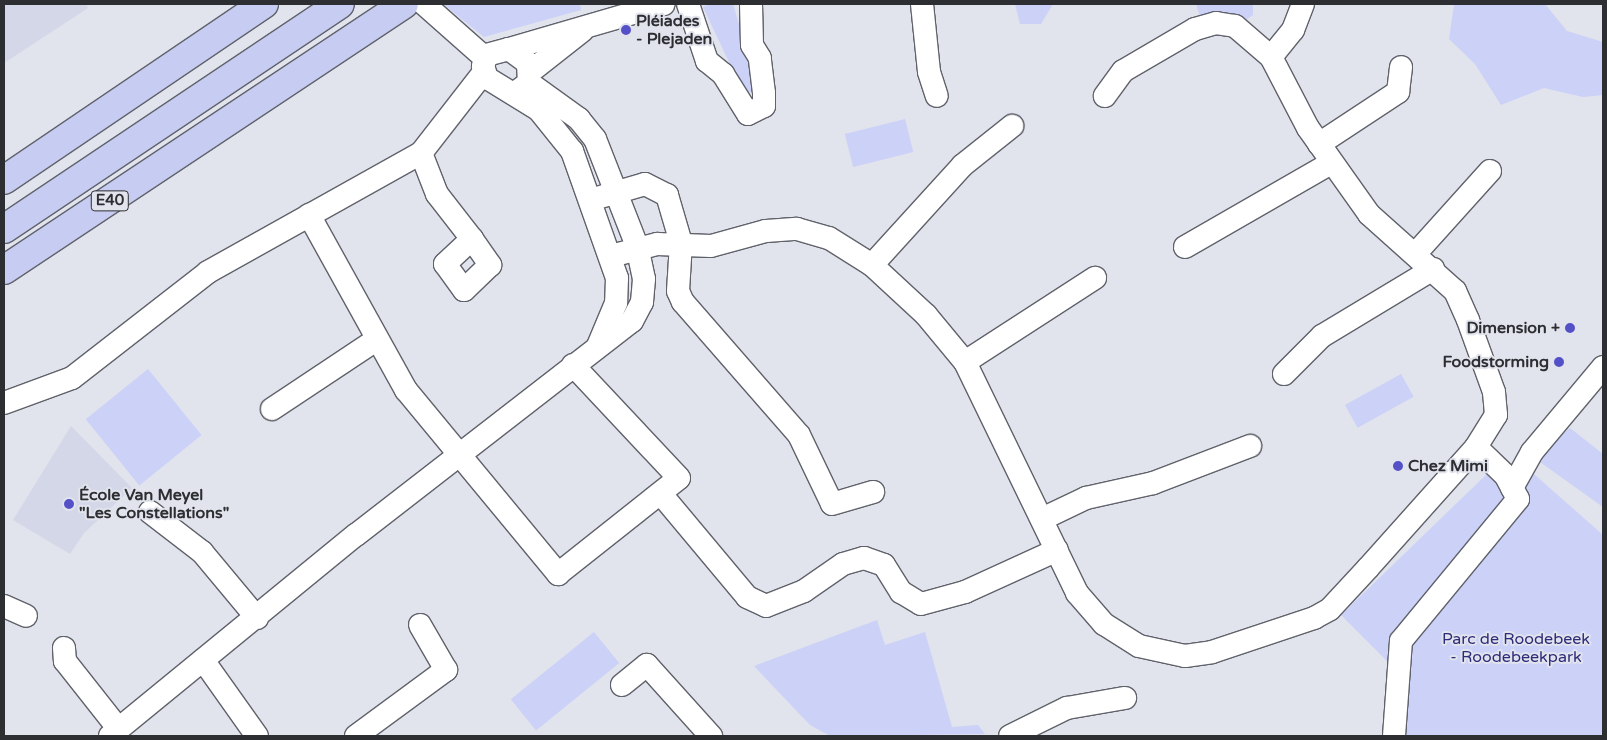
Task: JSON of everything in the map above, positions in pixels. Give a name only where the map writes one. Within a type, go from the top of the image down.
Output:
[{"type":"highway","points":[[4,163],[240,4]]},
{"type":"highway","points":[[4,180],[264,4]]},
{"type":"highway","name":"E40","points":[[4,229],[340,4]]},
{"type":"highway","name":"E40","points":[[4,270],[400,6]]},
{"type":"highway","points":[[74,132],[138,74]]},
{"type":"street","points":[[64,648],[66,661],[114,732],[458,455],[598,346],[616,337],[632,321],[642,302],[644,279],[637,246],[594,139],[579,119],[525,82],[493,84],[484,65],[424,4]]},
{"type":"street","points":[[4,404],[72,378],[208,272],[421,153],[484,65],[509,50],[558,32],[582,31],[664,4]]},
{"type":"street","points":[[688,4],[707,61],[723,74],[748,114],[764,106],[760,58],[752,45],[750,4]]},
{"type":"street","points":[[922,4],[929,72],[937,96]]},
{"type":"street","points":[[1271,57],[1293,30],[1303,4]]},
{"type":"street","points":[[611,256],[637,246],[682,243],[710,246],[766,231],[797,229],[829,238],[872,265],[926,315],[965,362],[1076,593],[1111,628],[1139,646],[1161,653],[1212,652],[1330,609],[1476,447],[1496,415],[1494,392],[1455,291],[1417,252],[1369,214],[1319,144],[1271,57],[1235,26],[1216,23],[1195,29],[1123,71],[1105,96]]},
{"type":"street","points":[[525,82],[582,31]]},
{"type":"street","points":[[509,50],[525,58],[525,82],[563,136],[611,256],[617,278],[616,303],[598,346]]},
{"type":"street","points":[[1319,144],[1398,92],[1401,67]]},
{"type":"street","points":[[872,265],[963,165],[1012,126]]},
{"type":"street","points":[[421,153],[437,194],[472,239]]},
{"type":"street","points":[[1185,247],[1331,163]]},
{"type":"street","points":[[1417,252],[1490,171]]},
{"type":"street","points":[[590,200],[615,190],[645,184],[660,189],[674,211],[682,243],[678,291],[683,302],[799,435],[832,504],[873,492]]},
{"type":"street","points":[[309,215],[376,340],[406,390],[558,574],[679,478],[573,365]]},
{"type":"street","points":[[1284,374],[1322,336],[1433,269]]},
{"type":"street","points":[[965,362],[1095,278]]},
{"type":"street","points":[[272,409],[376,340]]},
{"type":"street","points":[[1512,488],[1567,407],[1603,367]]},
{"type":"street","points":[[1042,519],[1086,498],[1153,483],[1250,446]]},
{"type":"street","points":[[1394,736],[1402,641],[1518,499],[1512,488],[1476,447]]},
{"type":"street","points":[[661,494],[747,597],[766,606],[804,591],[843,564],[864,558],[884,565],[901,592],[921,604],[965,592],[1057,550]]},
{"type":"street","points":[[150,512],[202,552],[257,618]]},
{"type":"street","points":[[4,606],[26,616]]},
{"type":"street","points":[[356,736],[446,670],[420,625]]},
{"type":"street","points":[[203,660],[257,736]]},
{"type":"street","points":[[622,685],[647,665],[711,736]]},
{"type":"street","points":[[1010,736],[1067,708],[1125,698]]},
{"type":"shaded area","points":[[4,4],[86,4],[88,8],[4,63]]},
{"type":"shaded area","name":"École Van Meyel \"Les Constellations\"","points":[[71,426],[132,488],[84,533],[70,554],[13,520]]},
{"type":"green space","points":[[443,4],[580,4],[581,10],[484,37]]},
{"type":"green space","points":[[709,4],[733,4],[758,89],[744,94],[703,7]]},
{"type":"green space","points":[[1015,4],[1053,4],[1041,24],[1020,24]]},
{"type":"green space","points":[[1196,4],[1253,4],[1253,15],[1246,20],[1237,15],[1200,16]]},
{"type":"green space","points":[[1545,4],[1567,31],[1603,42],[1603,95],[1583,97],[1544,88],[1501,105],[1475,64],[1449,39],[1454,5]]},
{"type":"green space","points":[[905,119],[913,152],[853,167],[845,134]]},
{"type":"green space","points":[[148,369],[201,435],[139,485],[86,419]]},
{"type":"green space","points":[[1401,374],[1414,397],[1358,428],[1345,405]]},
{"type":"green space","points":[[1570,428],[1603,454],[1603,507],[1533,457]]},
{"type":"green space","name":"Parc de Roodebeek - Roodebeekpark","points":[[1526,467],[1603,535],[1603,736],[1400,736],[1408,645]]},
{"type":"green space","points":[[1490,471],[1514,497],[1395,669],[1341,615]]},
{"type":"green space","points":[[877,620],[885,645],[925,632],[952,727],[978,725],[985,734],[830,736],[810,725],[754,666]]},
{"type":"green space","points":[[594,632],[619,663],[536,730],[511,699]]},
{"type":"place","name":"Pléiades - Plejaden","points":[[626,30]]},
{"type":"place","name":"Dimension +","points":[[1570,328]]},
{"type":"place","name":"Foodstorming","points":[[1559,362]]},
{"type":"place","name":"Chez Mimi","points":[[1398,466]]},
{"type":"place","name":"École Van Meyel \"Les Constellations\"","points":[[69,504]]}]
